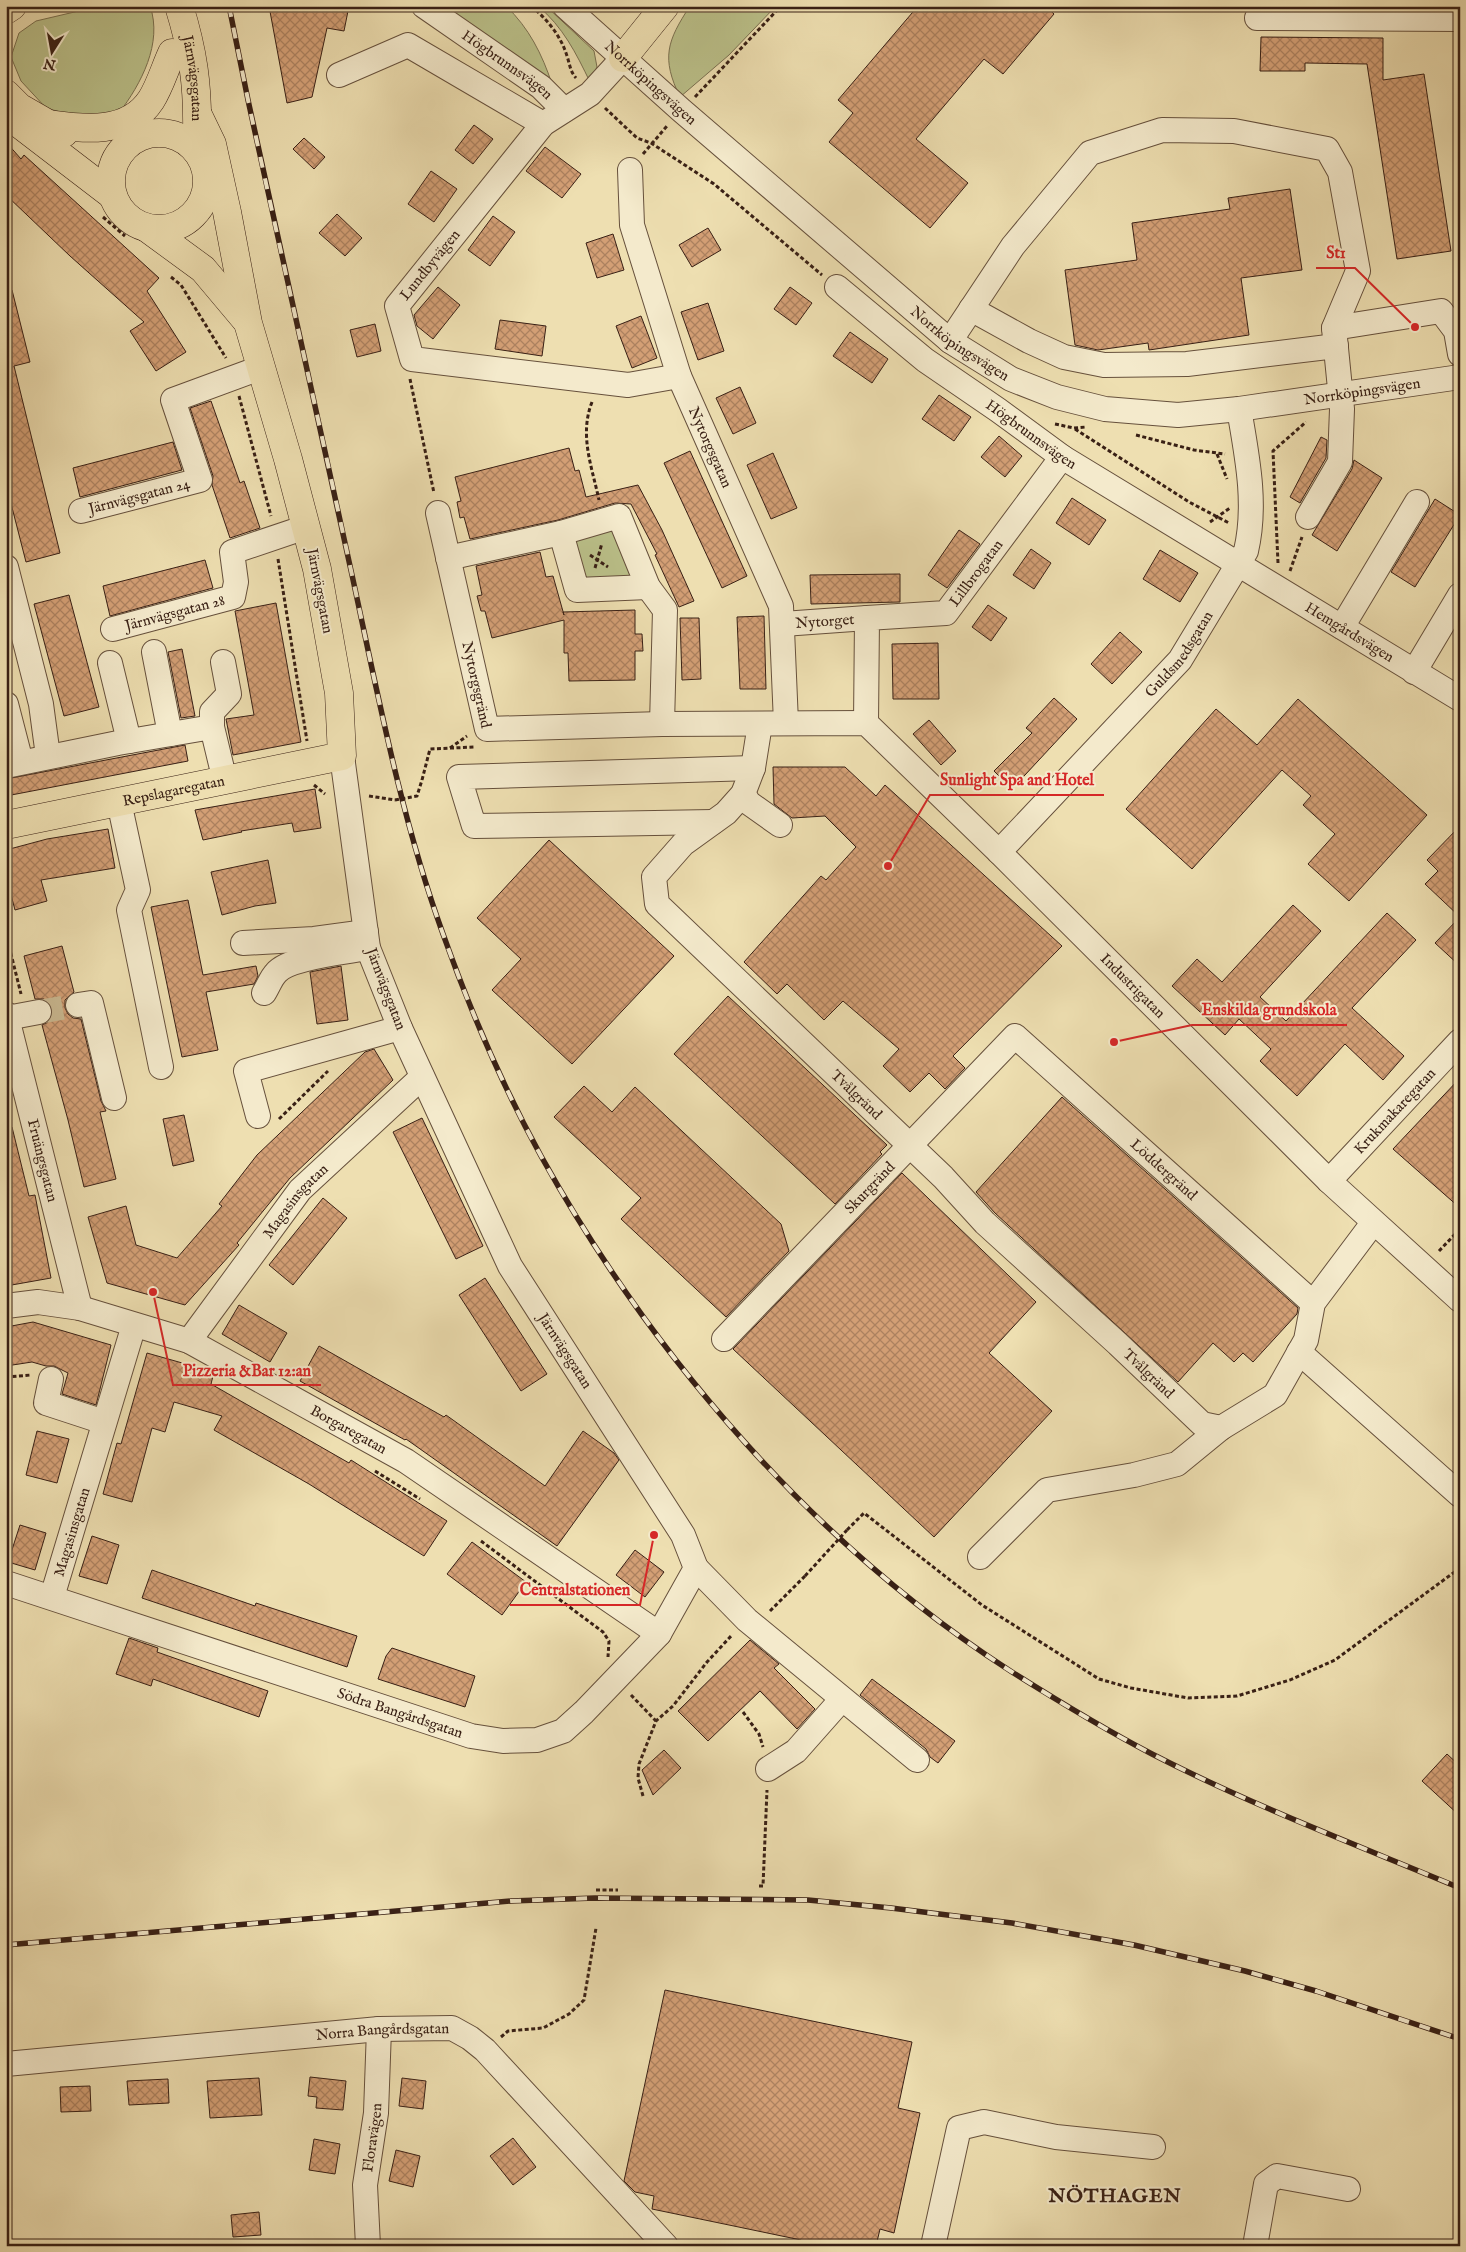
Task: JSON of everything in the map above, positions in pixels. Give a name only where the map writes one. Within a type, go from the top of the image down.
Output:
[{"type":"main road","points":[[6,10],[12,6]]},
{"type":"main road","name":"Järnvägsgatan","points":[[138,138],[165,99],[170,82],[179,6]]},
{"type":"main road","name":"Järnvägsgatan","points":[[179,6],[190,42],[196,74],[197,152]]},
{"type":"main road","points":[[623,58],[665,6]]},
{"type":"main road","points":[[48,124],[95,128],[123,123],[138,115],[151,100],[172,54]]},
{"type":"main road","points":[[6,94],[19,107],[69,135],[138,138],[162,132],[175,135],[187,142],[204,162],[207,174],[207,187],[196,211],[186,221],[174,227],[138,234],[132,221],[120,210],[112,195],[110,181],[112,167],[118,154],[138,138]]},
{"type":"main road","points":[[6,114],[112,195]]},
{"type":"main road","points":[[198,115],[212,144],[227,212],[236,266]]},
{"type":"main road","name":"Järnvägsgatan","points":[[203,199],[205,217],[236,266],[260,368],[288,459],[317,569],[339,693],[342,756]]},
{"type":"main road","name":"Järnvägsgatan","points":[[138,234],[203,269],[248,322]]},
{"type":"main road","name":"Repslagaregatan","points":[[6,824],[342,756]]},
{"type":"street","name":"Högbrunnsvägen","points":[[424,6],[541,88],[564,110]]},
{"type":"street","name":"Norrköpingsvägen","points":[[565,6],[682,110],[950,341],[1011,379],[1057,397],[1105,409],[1178,415],[1239,409],[1460,376]]},
{"type":"street","points":[[1257,18],[1460,19]]},
{"type":"street","points":[[339,74],[408,45],[543,124]]},
{"type":"street","name":"Lundbyvägen","points":[[412,359],[397,306],[543,124],[590,94],[623,58]]},
{"type":"street","points":[[950,341],[1013,246],[1090,153],[1162,130],[1234,131],[1327,149],[1340,172],[1358,271],[1335,337],[1342,408],[1340,462],[1308,517]]},
{"type":"street","name":"Nytorgsgatan","points":[[630,170],[632,225],[679,376],[781,606],[786,724]]},
{"type":"street","name":"Högbrunnsvägen","points":[[837,287],[925,360],[1062,457],[1238,565]]},
{"type":"street","points":[[971,310],[1029,341],[1064,357],[1104,365],[1187,364],[1335,337],[1441,311],[1456,332],[1460,354]]},
{"type":"street","points":[[412,359],[628,385],[679,376]]},
{"type":"street","name":"Järnvägsgatan 24","points":[[81,511],[200,480],[173,400],[260,368]]},
{"type":"street","name":"Guldsmedsgatan","points":[[999,852],[1180,660],[1246,551],[1249,536],[1251,493],[1247,452],[1239,409]]},
{"type":"street","name":"Lillbrogatan","points":[[867,618],[946,613],[1062,457]]},
{"type":"street","points":[[1342,627],[1417,502]]},
{"type":"street","name":"Nytorgsgränd","points":[[438,513],[487,729],[662,724],[786,724]]},
{"type":"street","points":[[448,558],[561,533],[619,516],[648,587],[665,610],[662,724]]},
{"type":"street","name":"Järnvägsgatan 28","points":[[113,629],[233,597],[236,582],[232,552],[306,527]]},
{"type":"street","points":[[561,533],[577,590],[648,587]]},
{"type":"street","name":"Hemgårdsvägen","points":[[1238,565],[1460,699]]},
{"type":"street","points":[[6,567],[41,704],[48,756]]},
{"type":"street","points":[[1414,672],[1460,595]]},
{"type":"street","points":[[786,724],[866,723],[867,618]]},
{"type":"street","name":"Nytorget","points":[[783,624],[867,618]]},
{"type":"street","points":[[154,652],[170,734]]},
{"type":"street","points":[[223,662],[229,694],[212,712],[212,727],[225,781]]},
{"type":"street","points":[[110,663],[129,741]]},
{"type":"street","points":[[6,704],[14,764],[48,756],[212,727]]},
{"type":"street","name":"Industrigatan","points":[[866,723],[999,852],[1329,1181],[1460,1300]]},
{"type":"street","name":"Tvålgränd","points":[[760,724],[753,768],[743,794],[713,822],[683,844],[654,877],[656,904],[910,1145],[943,1177],[985,1223],[1118,1344],[1202,1424],[1221,1428]]},
{"type":"street","name":"Järnvägsgatan","points":[[342,756],[367,940],[400,1028],[510,1266],[683,1535],[696,1568]]},
{"type":"street","points":[[713,822],[474,826],[459,778],[753,768]]},
{"type":"street","points":[[743,794],[749,802],[780,825]]},
{"type":"street","points":[[119,802],[138,890],[129,910],[161,1067]]},
{"type":"street","points":[[243,943],[314,939],[367,940]]},
{"type":"street","points":[[264,993],[276,972],[288,964],[324,955],[367,940]]},
{"type":"street","points":[[78,1006],[91,1003],[114,1098]]},
{"type":"street","points":[[7,1016],[39,1012]]},
{"type":"street","name":"Fruängsgatan","points":[[7,1016],[80,1308]]},
{"type":"street","points":[[266,1120],[246,1071],[400,1028]]},
{"type":"street","name":"Skurgränd","points":[[724,1339],[1015,1036]]},
{"type":"street","name":"Löddergränd","points":[[1015,1036],[1313,1303]]},
{"type":"street","name":"Krukmakaregatan","points":[[1329,1181],[1460,1041]]},
{"type":"street","name":"Magasinsgatan","points":[[189,1342],[300,1190],[422,1078]]},
{"type":"street","points":[[980,1557],[1047,1490],[1134,1475],[1177,1464],[1221,1428],[1275,1395],[1306,1340],[1313,1303],[1374,1222]]},
{"type":"street","name":"Borgaregatan","points":[[6,1306],[38,1302],[80,1308],[189,1342],[406,1461],[659,1634]]},
{"type":"street","name":"Magasinsgatan","points":[[52,1597],[134,1325]]},
{"type":"street","points":[[1299,1352],[1460,1495]]},
{"type":"street","points":[[51,1379],[46,1402],[104,1422]]},
{"type":"street","points":[[696,1568],[746,1620],[917,1760]]},
{"type":"street","name":"Södra Bangårdsgatan","points":[[6,1583],[471,1736],[504,1741],[537,1740],[563,1730],[584,1712],[659,1634],[696,1568]]},
{"type":"street","points":[[768,1769],[796,1751],[842,1699]]},
{"type":"street","name":"Norra Bangårdsgatan","points":[[6,2064],[379,2029],[452,2028],[470,2038],[485,2050],[666,2246]]},
{"type":"street","name":"Floravägen","points":[[368,2246],[365,2186],[376,2114],[379,2029]]},
{"type":"street","points":[[933,2246],[959,2128],[984,2122],[1056,2137],[1153,2147]]},
{"type":"street","points":[[1255,2246],[1266,2184],[1277,2176],[1348,2189]]},
{"type":"path","points":[[781,6],[651,143],[714,184],[837,287]]},
{"type":"path","points":[[108,222],[138,234]]},
{"type":"path","points":[[166,273],[181,285],[232,367],[270,515],[310,764]]},
{"type":"path","points":[[412,359],[409,372],[438,513]]},
{"type":"path","points":[[577,590],[591,582],[606,530],[585,433],[591,406],[600,382]]},
{"type":"path","points":[[1046,421],[1074,428],[1089,427]]},
{"type":"path","points":[[1132,434],[1217,454],[1273,451],[1307,421]]},
{"type":"path","points":[[1074,428],[1189,502],[1218,516],[1277,556]]},
{"type":"path","points":[[1273,451],[1277,556],[1279,565],[1290,573],[1308,517]]},
{"type":"path","points":[[1217,454],[1227,479],[1228,489]]},
{"type":"path","points":[[1197,541],[1209,523],[1230,508],[1229,498]]},
{"type":"path","points":[[589,555],[613,570]]},
{"type":"path","points":[[364,795],[395,800],[417,796],[430,749]]},
{"type":"path","points":[[266,1120],[333,1066],[354,1040]]},
{"type":"path","points":[[1423,1268],[1460,1229]]},
{"type":"path","points":[[370,1468],[425,1502]]},
{"type":"path","points":[[643,1796],[638,1778],[639,1764],[656,1721],[673,1706],[707,1662],[746,1620],[765,1615],[805,1576],[864,1513],[982,1605],[1099,1679],[1132,1688],[1188,1698],[1237,1696],[1290,1680],[1335,1660],[1460,1568]]},
{"type":"path","points":[[473,1535],[602,1632],[609,1641],[608,1657],[603,1667],[656,1721]]},
{"type":"path","points":[[743,1712],[759,1734],[768,1769],[763,1886],[759,1886]]},
{"type":"path","points":[[596,1890],[618,1890]]},
{"type":"path","points":[[485,2050],[508,2032],[542,2028],[569,2014],[584,2000],[596,1928]]},
{"type":"green space","points":[[100,6],[150,6],[154,34],[148,62],[142,76],[119,113],[78,117],[46,108],[21,81],[11,57],[19,33],[36,21]]},
{"type":"green space","points":[[438,6],[506,6],[534,42],[552,84]]},
{"type":"green space","points":[[538,6],[546,6],[594,51],[597,67],[590,82],[562,32]]},
{"type":"green space","points":[[690,6],[776,6],[729,55],[680,97],[670,71],[669,50],[676,29]]},
{"type":"green space","points":[[613,526],[637,578],[583,585],[574,536]]},
{"type":"building","points":[[269,6],[349,6],[344,31],[327,28],[312,97],[287,103]]},
{"type":"building","points":[[918,6],[1046,6],[1054,14],[1003,74],[984,59],[916,139],[968,183],[930,228],[829,142],[853,113],[838,100]]},
{"type":"building","points":[[1261,37],[1383,38],[1383,80],[1424,74],[1451,251],[1397,259],[1367,64],[1305,63],[1305,71],[1260,71]]},
{"type":"building","points":[[474,125],[493,139],[473,164],[455,150]]},
{"type":"building","points":[[304,138],[325,157],[314,169],[293,149]]},
{"type":"building","points":[[6,142],[21,159],[24,155],[159,278],[147,291],[186,352],[156,371],[130,331],[144,322],[70,256],[6,195]]},
{"type":"building","points":[[545,147],[581,174],[562,198],[526,171]]},
{"type":"building","points":[[431,171],[457,189],[434,222],[408,204]]},
{"type":"building","points":[[1290,189],[1302,270],[1241,278],[1249,335],[1149,350],[1148,343],[1098,350],[1075,345],[1065,270],[1137,260],[1132,223],[1230,209],[1228,198]]},
{"type":"building","points":[[337,214],[362,238],[345,256],[319,233]]},
{"type":"building","points":[[493,216],[515,232],[490,266],[468,250]]},
{"type":"building","points":[[708,228],[721,250],[692,267],[679,245]]},
{"type":"building","points":[[613,234],[624,270],[597,278],[586,243]]},
{"type":"building","points":[[438,287],[460,305],[433,339],[417,326],[414,315]]},
{"type":"building","points":[[790,287],[812,303],[796,325],[774,309]]},
{"type":"building","points":[[12,290],[30,362],[14,366],[60,553],[26,562],[6,484],[6,291]]},
{"type":"building","points":[[708,303],[724,351],[698,360],[681,312]]},
{"type":"building","points":[[641,316],[657,358],[632,368],[616,326]]},
{"type":"building","points":[[500,320],[546,326],[542,356],[495,349]]},
{"type":"building","points":[[375,324],[381,351],[357,357],[350,330]]},
{"type":"building","points":[[850,332],[888,359],[872,383],[833,356]]},
{"type":"building","points":[[740,387],[756,423],[733,434],[716,398]]},
{"type":"building","points":[[939,395],[971,417],[954,441],[922,419]]},
{"type":"building","points":[[211,401],[240,483],[244,481],[260,528],[230,538],[212,485],[213,476],[190,408]]},
{"type":"building","points":[[999,436],[1022,456],[1005,477],[981,457]]},
{"type":"building","points":[[1321,437],[1327,440],[1326,458],[1300,503],[1290,497]]},
{"type":"building","points":[[173,442],[182,470],[80,497],[73,468]]},
{"type":"building","points":[[569,448],[575,471],[579,470],[586,497],[638,485],[662,530],[694,601],[679,607],[655,555],[657,554],[631,504],[615,503],[558,520],[470,539],[464,517],[460,518],[457,502],[461,501],[455,477]]},
{"type":"building","points":[[690,451],[747,576],[722,588],[664,463]]},
{"type":"building","points":[[773,453],[797,508],[771,519],[747,465]]},
{"type":"building","points":[[1354,460],[1382,478],[1337,551],[1312,535],[1352,469]]},
{"type":"building","points":[[1072,498],[1106,520],[1089,545],[1056,523]]},
{"type":"building","points":[[1435,499],[1460,515],[1415,587],[1391,572]]},
{"type":"building","points":[[959,530],[980,544],[947,588],[928,575]]},
{"type":"building","points":[[1031,549],[1051,563],[1034,589],[1013,575]]},
{"type":"building","points":[[1160,550],[1198,573],[1180,602],[1143,579]]},
{"type":"building","points":[[540,552],[546,577],[553,576],[563,612],[635,610],[635,634],[642,634],[643,651],[635,651],[635,680],[569,681],[568,653],[564,653],[564,620],[492,638],[485,611],[481,611],[477,596],[482,595],[476,566]]},
{"type":"building","points":[[205,560],[213,588],[110,616],[103,586]]},
{"type":"building","points":[[900,574],[900,602],[811,604],[810,575]]},
{"type":"building","points":[[69,595],[99,707],[64,716],[34,604]]},
{"type":"building","points":[[276,603],[301,742],[233,755],[226,719],[254,715],[235,611]]},
{"type":"building","points":[[988,605],[1007,618],[991,641],[972,627]]},
{"type":"building","points":[[764,616],[766,689],[740,689],[737,617]]},
{"type":"building","points":[[680,618],[699,618],[701,679],[682,680]]},
{"type":"building","points":[[1120,632],[1142,652],[1112,684],[1091,664]]},
{"type":"building","points":[[938,643],[939,699],[893,699],[892,644]]},
{"type":"building","points":[[182,649],[195,716],[181,718],[168,652]]},
{"type":"building","points":[[1054,698],[1077,719],[1012,789],[994,771],[1032,733],[1026,728]]},
{"type":"building","points":[[1298,699],[1427,815],[1349,901],[1308,864],[1335,834],[1303,805],[1311,796],[1282,770],[1192,869],[1126,809],[1216,709],[1257,745]]},
{"type":"building","points":[[929,720],[956,751],[941,765],[913,734]]},
{"type":"building","points":[[185,745],[188,761],[6,796],[6,779]]},
{"type":"building","points":[[773,767],[845,767],[876,796],[885,785],[1062,946],[953,1056],[965,1068],[945,1089],[929,1073],[910,1092],[883,1066],[899,1049],[843,1001],[824,1020],[787,984],[777,994],[744,962],[821,876],[826,880],[856,847],[825,816],[792,818],[774,804]]},
{"type":"building","points":[[315,789],[321,828],[294,832],[292,823],[241,831],[203,840],[195,810]]},
{"type":"building","points":[[1460,826],[1460,917],[1425,884],[1438,871],[1427,860]]},
{"type":"building","points":[[108,829],[115,868],[41,880],[47,901],[15,910],[6,876],[6,850],[47,839]]},
{"type":"building","points":[[549,840],[674,956],[572,1064],[492,990],[521,959],[477,918]]},
{"type":"building","points":[[268,860],[276,903],[255,906],[222,915],[211,872]]},
{"type":"building","points":[[188,900],[203,975],[256,966],[258,976],[254,984],[206,992],[218,1050],[182,1057],[151,907]]},
{"type":"building","points":[[1293,905],[1321,931],[1260,997],[1286,1021],[1387,913],[1416,940],[1352,1008],[1404,1056],[1383,1080],[1345,1044],[1297,1096],[1260,1061],[1271,1049],[1239,1019],[1225,1035],[1172,986],[1197,959],[1222,982]]},
{"type":"building","points":[[1460,917],[1460,966],[1435,943]]},
{"type":"building","points":[[62,946],[74,992],[65,1000],[65,1008],[73,1018],[81,1019],[101,1101],[106,1111],[100,1112],[116,1179],[84,1187],[42,1025],[52,1017],[52,1009],[44,999],[35,999],[24,956]]},
{"type":"building","points":[[341,966],[348,1020],[317,1024],[310,972]]},
{"type":"building","points":[[728,996],[887,1145],[880,1152],[882,1154],[835,1204],[674,1054]]},
{"type":"building","points":[[374,1049],[393,1080],[290,1178],[237,1243],[239,1245],[185,1305],[107,1283],[88,1217],[126,1206],[136,1245],[177,1258],[222,1206],[219,1204],[257,1155],[365,1052]]},
{"type":"building","points":[[1460,1078],[1460,1208],[1393,1149]]},
{"type":"building","points":[[584,1086],[612,1112],[635,1087],[781,1224],[789,1251],[726,1317],[621,1219],[641,1198],[554,1117]]},
{"type":"building","points":[[1062,1097],[1298,1308],[1297,1314],[1253,1362],[1243,1353],[1234,1362],[1213,1343],[1178,1382],[995,1213],[976,1192]]},
{"type":"building","points":[[184,1115],[194,1161],[173,1166],[163,1119]]},
{"type":"building","points":[[422,1118],[483,1246],[456,1259],[393,1132]]},
{"type":"building","points":[[12,1127],[29,1196],[35,1195],[51,1278],[6,1286],[6,1128]]},
{"type":"building","points":[[902,1173],[1036,1302],[989,1353],[1052,1411],[934,1537],[733,1349]]},
{"type":"building","points":[[323,1198],[347,1218],[293,1285],[269,1265]]},
{"type":"building","points":[[485,1278],[547,1374],[521,1391],[459,1295]]},
{"type":"building","points":[[239,1305],[287,1333],[270,1362],[222,1334]]},
{"type":"building","points":[[33,1322],[111,1345],[96,1405],[62,1394],[68,1373],[54,1366],[32,1362],[6,1366],[6,1327]]},
{"type":"building","points":[[319,1346],[444,1417],[446,1415],[545,1486],[583,1431],[614,1453],[619,1460],[557,1546],[406,1439],[300,1381]]},
{"type":"building","points":[[147,1353],[214,1372],[211,1384],[349,1463],[351,1460],[447,1521],[424,1556],[309,1484],[214,1430],[222,1416],[174,1402],[165,1432],[152,1428],[132,1502],[103,1494],[117,1443],[121,1444]]},
{"type":"building","points":[[37,1431],[69,1439],[57,1483],[26,1475]]},
{"type":"building","points":[[20,1525],[46,1533],[35,1570],[8,1562]]},
{"type":"building","points":[[92,1536],[119,1545],[107,1584],[79,1576]]},
{"type":"building","points":[[472,1542],[526,1582],[502,1615],[447,1574]]},
{"type":"building","points":[[635,1550],[664,1572],[645,1597],[616,1575]]},
{"type":"building","points":[[152,1570],[255,1606],[256,1603],[357,1636],[347,1667],[142,1598]]},
{"type":"building","points":[[129,1638],[158,1648],[157,1652],[268,1691],[259,1717],[153,1679],[151,1686],[116,1674]]},
{"type":"building","points":[[750,1640],[779,1664],[774,1668],[815,1709],[797,1729],[760,1691],[708,1741],[678,1711]]},
{"type":"building","points":[[392,1648],[475,1676],[465,1707],[378,1679],[386,1656]]},
{"type":"building","points":[[872,1679],[955,1741],[938,1763],[930,1757],[926,1749],[860,1695]]},
{"type":"building","points":[[664,1750],[681,1768],[653,1795],[642,1770]]},
{"type":"building","points":[[1447,1754],[1460,1766],[1460,1816],[1422,1781]]},
{"type":"building","points":[[665,1990],[912,2042],[898,2108],[920,2113],[894,2233],[880,2229],[876,2246],[800,2246],[801,2240],[652,2209],[654,2196],[635,2192],[624,2181]]},
{"type":"building","points":[[310,2077],[346,2081],[343,2110],[316,2108],[317,2097],[308,2096]]},
{"type":"building","points":[[259,2078],[262,2115],[210,2118],[207,2081]]},
{"type":"building","points":[[402,2078],[426,2081],[423,2109],[399,2106]]},
{"type":"building","points":[[168,2079],[169,2103],[129,2105],[127,2081]]},
{"type":"building","points":[[90,2086],[91,2111],[61,2112],[60,2087]]},
{"type":"building","points":[[513,2138],[536,2167],[513,2185],[490,2156]]},
{"type":"building","points":[[314,2139],[340,2144],[335,2174],[309,2170]]},
{"type":"building","points":[[396,2150],[420,2156],[413,2187],[389,2181]]},
{"type":"building","points":[[259,2212],[261,2235],[233,2237],[231,2215]]},
{"type":"tunnel","points":[[39,1012],[78,1005]]},
{"type":"railway","points":[[229,6],[381,711],[415,846],[443,934],[464,991],[488,1047],[513,1102],[541,1156],[585,1231],[634,1304],[688,1375],[745,1443],[807,1507],[872,1567],[940,1622],[1029,1683],[1099,1725],[1189,1773],[1343,1840],[1460,1888]]},
{"type":"railway","points":[[6,1945],[511,1901],[595,1898],[808,1900],[1012,1923],[1134,1945],[1245,1971],[1316,1991],[1460,2039]]},
{"type":"place","name":"St1","points":[[1415,327]]},
{"type":"place","name":"Sunlight Spa and Hotel","points":[[888,866]]},
{"type":"place","name":"Enskilda grundskola","points":[[1114,1042]]},
{"type":"place","name":"Pizzeria &Bar 12:an","points":[[153,1292]]},
{"type":"place","name":"Centralstationen","points":[[654,1535]]},
{"type":"district","name":"NÖTHAGEN","points":[[1115,2196]]}]
